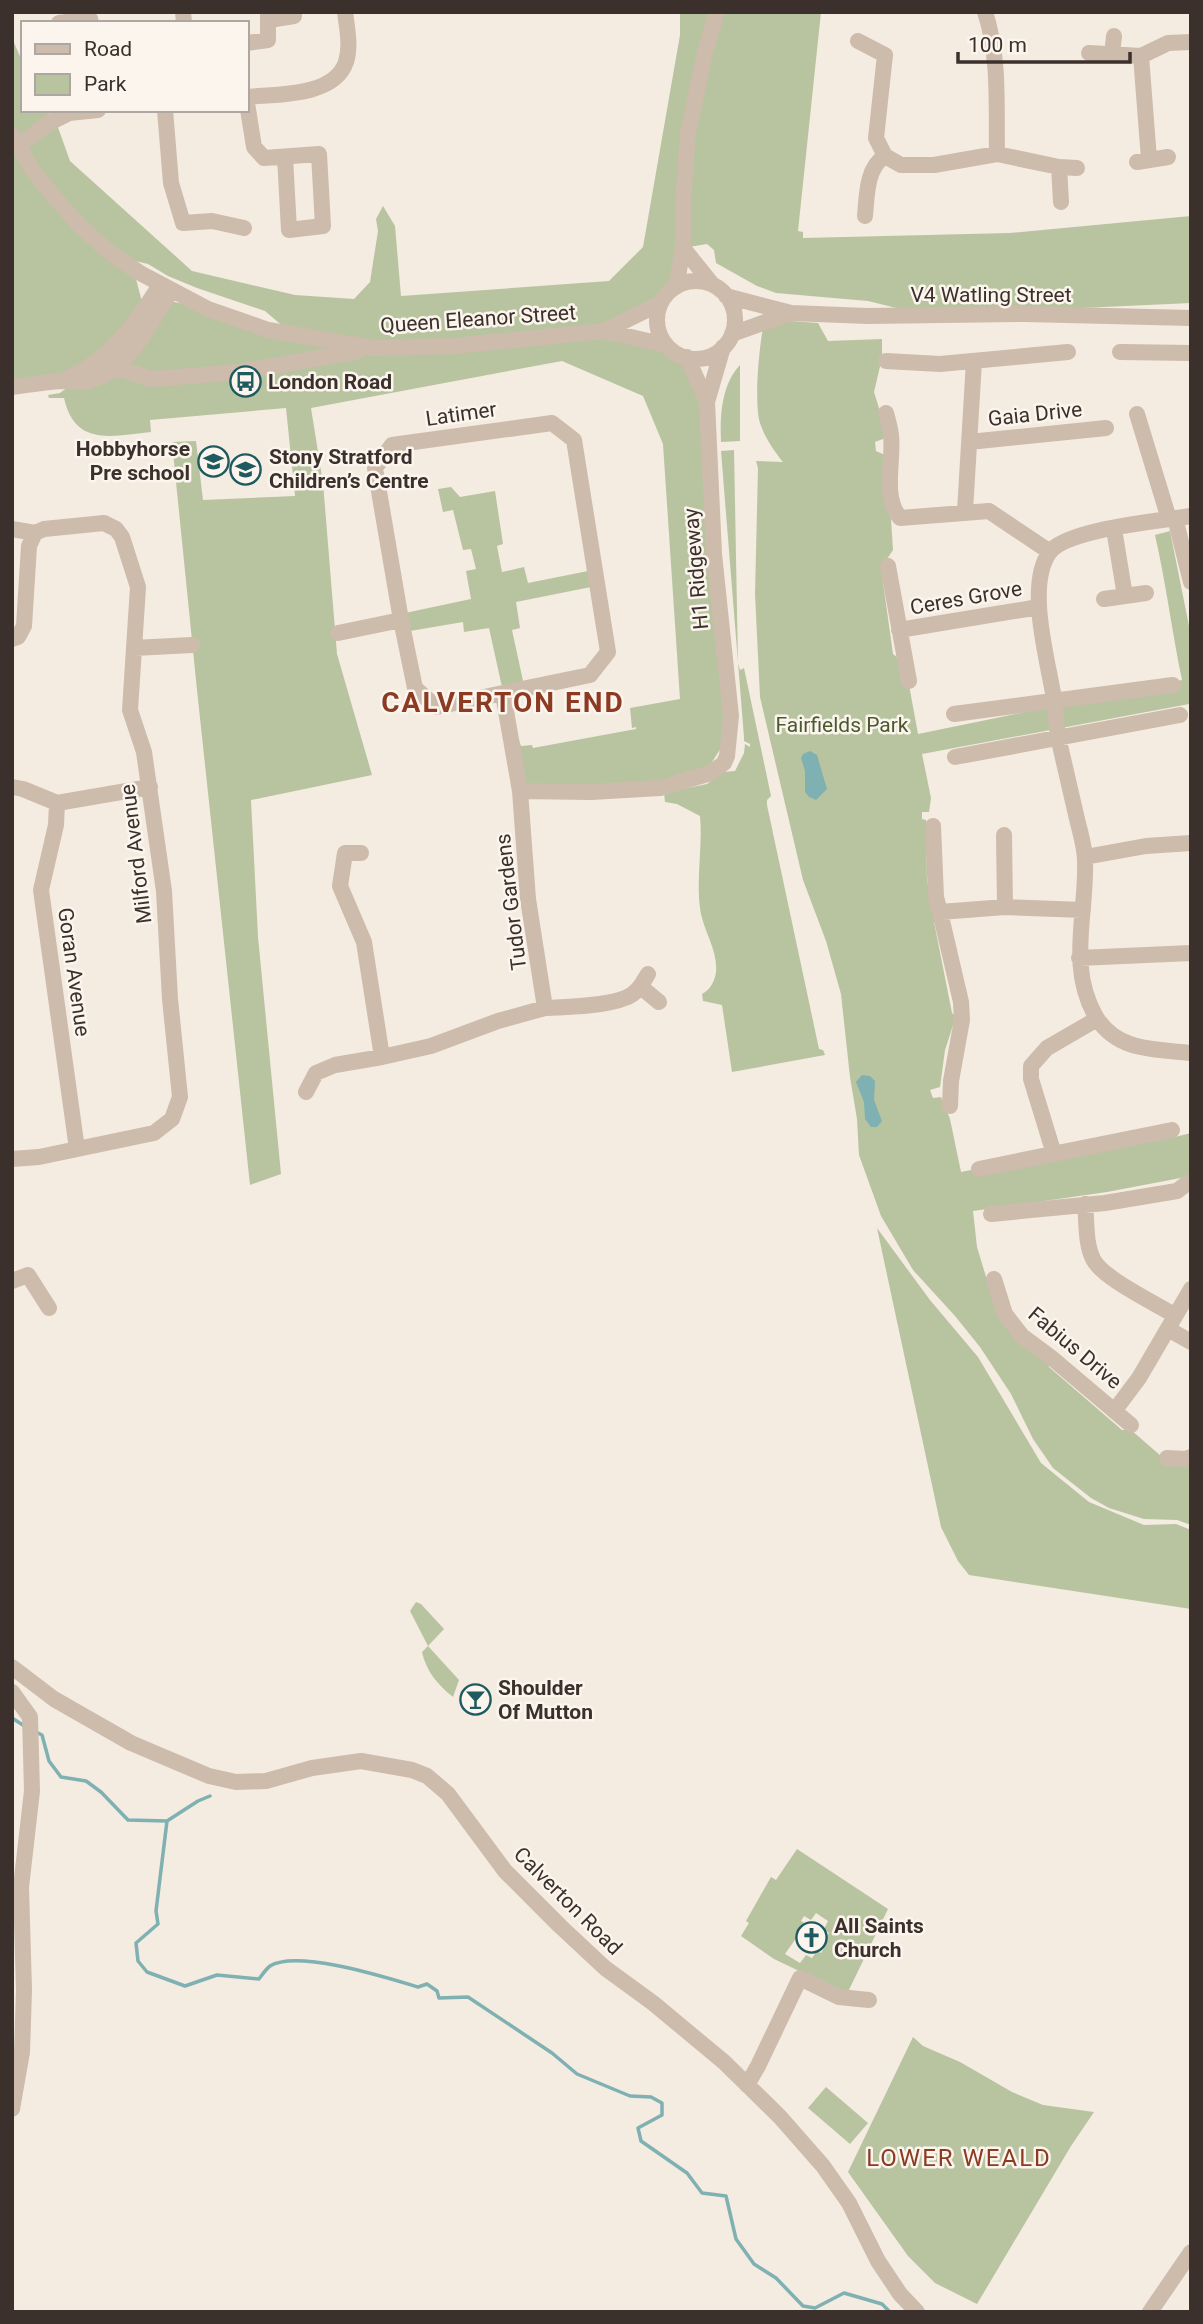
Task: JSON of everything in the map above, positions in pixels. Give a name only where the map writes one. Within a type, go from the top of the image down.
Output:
[{"type":"street","points":[[248,43],[268,40],[269,16],[294,16],[294,12]]},
{"type":"street","points":[[248,97],[308,92],[341,72],[348,45],[345,12]]},
{"type":"street","points":[[676,287],[683,248],[688,133],[705,52],[717,12]]},
{"type":"street","points":[[985,12],[992,34],[995,59],[997,154]]},
{"type":"street","points":[[74,21],[90,21]]},
{"type":"street","points":[[1112,55],[1115,36]]},
{"type":"street","points":[[858,41],[891,56],[876,138],[885,156],[901,165],[934,165],[997,154],[1059,167],[1077,168]]},
{"type":"street","points":[[1089,53],[1141,56],[1168,43],[1191,42]]},
{"type":"street","points":[[1141,56],[1143,161],[1168,157]]},
{"type":"street","points":[[248,109],[254,147],[264,158],[319,154],[323,226],[289,230],[285,157]]},
{"type":"street","points":[[15,141],[49,122],[69,113],[79,112]]},
{"type":"street","points":[[165,112],[171,183],[183,223],[212,221],[244,228]]},
{"type":"street","name":"Queen Eleanor Street","points":[[15,141],[39,178],[81,227],[113,255],[165,288],[208,309],[268,330],[374,348],[454,346],[604,331],[666,345]]},
{"type":"street","points":[[865,216],[872,171],[885,156]]},
{"type":"street","points":[[1059,167],[1061,202]]},
{"type":"street","points":[[683,248],[712,285],[726,296],[734,314],[728,341],[703,358],[687,357],[673,351],[666,345],[658,325],[661,303],[676,287],[691,281],[712,285]]},
{"type":"street","points":[[12,387],[61,381],[85,382],[116,368],[143,334],[165,288]]},
{"type":"street","points":[[61,381],[87,369],[114,348],[165,288]]},
{"type":"street","name":"V4 Watling Street","points":[[726,296],[791,313],[1191,318]]},
{"type":"street","name":"Queen Eleanor Street","points":[[604,331],[661,303]]},
{"type":"street","name":"V4 Watling Street","points":[[728,341],[791,313]]},
{"type":"street","name":"H1 Ridgeway","points":[[520,791],[591,792],[660,788],[711,773],[724,763],[728,752],[731,716],[714,554],[708,402],[728,341]]},
{"type":"street","points":[[116,368],[152,379],[265,368],[374,348]]},
{"type":"street","points":[[886,361],[940,363],[1068,352]]},
{"type":"street","points":[[1120,352],[1191,353]]},
{"type":"street","name":"H1 Ridgeway","points":[[687,357],[708,402]]},
{"type":"street","name":"Gaia Drive","points":[[965,511],[974,361]]},
{"type":"street","points":[[886,413],[891,437],[893,508],[900,518],[989,511],[1050,552]]},
{"type":"street","points":[[1137,414],[1178,518],[1191,582]]},
{"type":"street","name":"Latimer","points":[[552,423],[574,440],[608,652],[590,676],[436,707],[415,688],[401,620],[375,468],[392,445],[552,423]]},
{"type":"street","name":"Gaia Drive","points":[[969,442],[1106,428]]},
{"type":"street","points":[[1178,518],[1073,538],[1057,545],[1044,562],[1039,584],[1039,607],[1055,701],[1058,737],[1085,857],[1079,958],[1082,979],[1097,1019],[1121,1041],[1134,1047],[1191,1053]]},
{"type":"street","name":"Milford Avenue","points":[[12,529],[35,533],[44,528],[104,523],[116,529],[122,537],[138,587],[130,710],[144,752],[164,891],[170,999],[180,1097],[172,1119],[154,1133],[39,1157],[12,1159]]},
{"type":"street","points":[[1114,529],[1125,596]]},
{"type":"street","points":[[12,639],[18,637],[24,626],[29,546],[35,533]]},
{"type":"street","name":"Ceres Grove","points":[[888,566],[909,681]]},
{"type":"street","points":[[1104,599],[1146,593]]},
{"type":"street","name":"Ceres Grove","points":[[899,630],[1039,607]]},
{"type":"street","points":[[338,634],[401,620]]},
{"type":"street","points":[[134,648],[192,645]]},
{"type":"street","points":[[954,714],[1172,685]]},
{"type":"street","name":"Tudor Gardens","points":[[503,694],[520,791],[528,899],[545,1008]]},
{"type":"street","points":[[955,757],[1180,715]]},
{"type":"street","points":[[12,787],[57,803],[150,787]]},
{"type":"street","name":"Goran Avenue","points":[[57,803],[56,825],[41,890],[77,1149]]},
{"type":"street","points":[[933,826],[936,897],[961,1002],[962,1020],[951,1081],[950,1106]]},
{"type":"street","points":[[1004,835],[1005,907]]},
{"type":"street","points":[[1085,857],[1146,846],[1191,843]]},
{"type":"street","points":[[361,853],[345,853],[340,886],[364,942],[382,1058]]},
{"type":"street","points":[[940,912],[1005,907],[1083,909]]},
{"type":"street","points":[[1079,958],[1191,953]]},
{"type":"street","points":[[306,1092],[316,1073],[335,1065],[382,1058],[430,1046],[498,1021],[545,1008],[578,1007],[625,998],[644,980],[659,1002]]},
{"type":"street","points":[[1054,1154],[1031,1079],[1031,1066],[1047,1048],[1097,1019]]},
{"type":"street","points":[[979,1169],[1172,1130]]},
{"type":"street","points":[[990,1214],[1177,1191],[1189,1182]]},
{"type":"street","points":[[1085,1204],[1093,1260],[1106,1274],[1171,1322],[1191,1342]]},
{"type":"street","points":[[12,1281],[28,1275],[49,1308]]},
{"type":"street","name":"Fabius Drive","points":[[994,1279],[1005,1314],[1022,1336],[1131,1424]]},
{"type":"street","name":"Fabius Drive","points":[[1115,1410],[1139,1378],[1191,1289]]},
{"type":"street","points":[[1167,1458],[1186,1460],[1191,1457]]},
{"type":"street","name":"Calverton Road","points":[[12,1667],[54,1699],[131,1743],[209,1776],[236,1782],[266,1782],[312,1768],[361,1762],[412,1770],[426,1776],[448,1794],[505,1871],[560,1926],[605,1968],[724,2062],[780,2117],[823,2166],[849,2203],[878,2261],[900,2294],[917,2312]]},
{"type":"street","points":[[12,1692],[31,1728],[32,1791],[21,1886],[24,1990],[22,2052],[12,2109]]},
{"type":"street","points":[[31,1728],[54,1699]]},
{"type":"street","points":[[747,2085],[800,1978],[839,1997],[869,2000]]},
{"type":"street","points":[[1150,2312],[1191,2252]]},
{"type":"green space","points":[[680,12],[821,12],[798,231],[803,232],[803,238],[1010,233],[1191,216],[1191,303],[925,315],[868,301],[776,293],[757,286],[716,263],[714,250],[707,244],[683,248],[676,287],[661,303],[605,330],[666,345],[687,357],[707,402],[714,554],[731,732],[704,775],[661,781],[660,788],[520,791],[503,694],[521,746],[532,745],[533,748],[636,729],[632,728],[630,708],[680,699],[663,444],[643,396],[562,361],[311,408],[323,483],[337,654],[372,775],[251,800],[258,937],[281,1174],[250,1185],[172,442],[196,441],[203,500],[295,496],[286,408],[150,420],[151,432],[109,436],[97,435],[77,425],[69,414],[64,398],[49,398],[48,395],[60,393],[132,339],[111,367],[127,377],[149,382],[239,376],[367,349],[164,372],[148,372],[127,365],[170,301],[208,309],[268,330],[292,334],[265,311],[197,288],[148,264],[114,256],[136,279],[142,302],[119,336],[99,355],[75,369],[50,377],[12,383],[12,38],[21,58],[21,112],[48,112],[55,119],[70,161],[192,271],[295,295],[354,299],[370,282],[378,231],[376,219],[383,206],[395,226],[401,296],[609,281],[643,247],[680,35]]},
{"type":"green space","name":"Fairfields Park","points":[[791,321],[818,323],[828,341],[882,339],[882,358],[874,392],[888,437],[875,442],[876,451],[887,456],[893,550],[881,568],[893,654],[897,657],[909,685],[918,734],[1182,680],[1155,535],[1170,531],[1191,636],[1191,708],[1189,704],[922,754],[931,798],[929,812],[922,812],[922,819],[926,820],[927,881],[937,919],[934,922],[952,1013],[956,1016],[945,1050],[940,1087],[930,1090],[933,1098],[941,1097],[950,1119],[961,1172],[1172,1130],[1175,1137],[1191,1133],[1191,1176],[1107,1192],[973,1211],[977,1247],[997,1313],[1048,1358],[1049,1367],[1122,1430],[1131,1430],[1161,1456],[1191,1457],[1191,1525],[1177,1520],[1144,1519],[1109,1508],[1091,1498],[1053,1468],[1033,1439],[1011,1394],[980,1347],[913,1270],[881,1216],[859,1155],[841,994],[826,941],[803,880],[760,697],[755,594],[756,461],[783,462],[764,434],[760,423],[757,403],[759,362],[763,328]]},
{"type":"green space","points":[[740,365],[740,441],[721,442],[725,392]]},
{"type":"green space","points":[[734,450],[738,662],[721,451]]},
{"type":"green space","points":[[451,487],[460,497],[495,491],[503,544],[497,546],[502,572],[524,567],[528,583],[588,571],[591,587],[516,602],[520,628],[512,630],[523,681],[502,687],[489,628],[464,632],[463,622],[410,631],[405,613],[471,599],[466,571],[476,569],[471,549],[463,550],[453,510],[443,512],[438,489]]},
{"type":"green space","points":[[738,663],[740,670],[744,668],[771,796],[767,805],[819,1049],[823,1050],[825,1055],[732,1072],[722,1005],[703,1001],[702,994],[713,982],[716,965],[699,902],[700,816],[677,804],[665,802],[664,793],[707,784],[723,772],[735,771],[744,753],[745,744],[750,747],[750,744],[744,741]]},
{"type":"green space","points":[[877,1228],[930,1300],[978,1357],[1041,1463],[1089,1502],[1144,1525],[1176,1524],[1191,1530],[1191,1609],[969,1575],[958,1561],[941,1527]]},
{"type":"green space","points":[[416,1602],[444,1629],[428,1646],[410,1611]]},
{"type":"green space","points":[[428,1646],[459,1680],[453,1697],[426,1665],[422,1652]]},
{"type":"green space","points":[[797,1849],[888,1909],[847,1994],[774,1959],[741,1936],[749,1923],[746,1921],[771,1877],[776,1880]],"holes":[[[816,1913],[828,1921],[824,1929],[829,1933],[821,1944],[825,1947],[821,1953],[817,1951],[812,1958],[806,1955],[800,1963],[785,1954],[806,1924],[801,1921],[804,1916],[811,1920]]]},
{"type":"green space","points":[[913,2037],[923,2046],[1043,2105],[1094,2112],[977,2304],[935,2283],[908,2256],[848,2172]]},
{"type":"green space","points":[[826,2087],[868,2123],[850,2144],[808,2108]]},
{"type":"water","points":[[810,751],[817,755],[827,789],[816,800],[805,792],[805,771],[801,758]]},
{"type":"water","points":[[862,1075],[870,1076],[875,1081],[874,1100],[882,1121],[877,1127],[871,1127],[865,1119],[864,1102],[856,1082]]},
{"type":"waterway","points":[[12,1718],[26,1727]]},
{"type":"waterway","points":[[36,1732],[42,1735],[49,1761],[61,1777],[86,1781],[101,1792],[128,1820],[167,1821],[210,1796]]},
{"type":"waterway","points":[[167,1821],[156,1911],[158,1924],[136,1943],[138,1961],[147,1972],[185,1986],[217,1975],[259,1979],[270,1966],[300,1961],[343,1967],[418,1987],[427,1984],[437,1991],[439,1998],[468,1997],[552,2053],[577,2074],[630,2096],[651,2097],[662,2103],[662,2115],[638,2128],[641,2141],[687,2173],[702,2193],[726,2196],[736,2239],[754,2264],[776,2278],[803,2306],[815,2308],[844,2293],[882,2304],[890,2312]]},
{"type":"place","name":"London Road","points":[[245,382]]},
{"type":"place","name":"Hobbyhorse Pre school","points":[[213,461]]},
{"type":"place","name":"Stony Stratford Children’s Centre","points":[[246,469]]},
{"type":"place","name":"Shoulder Of Mutton","points":[[475,1700]]},
{"type":"place","name":"All Saints Church","points":[[811,1938]]},
{"type":"district","name":"CALVERTON END","points":[[503,702]]},
{"type":"district","name":"LOWER WEALD","points":[[959,2158]]}]
